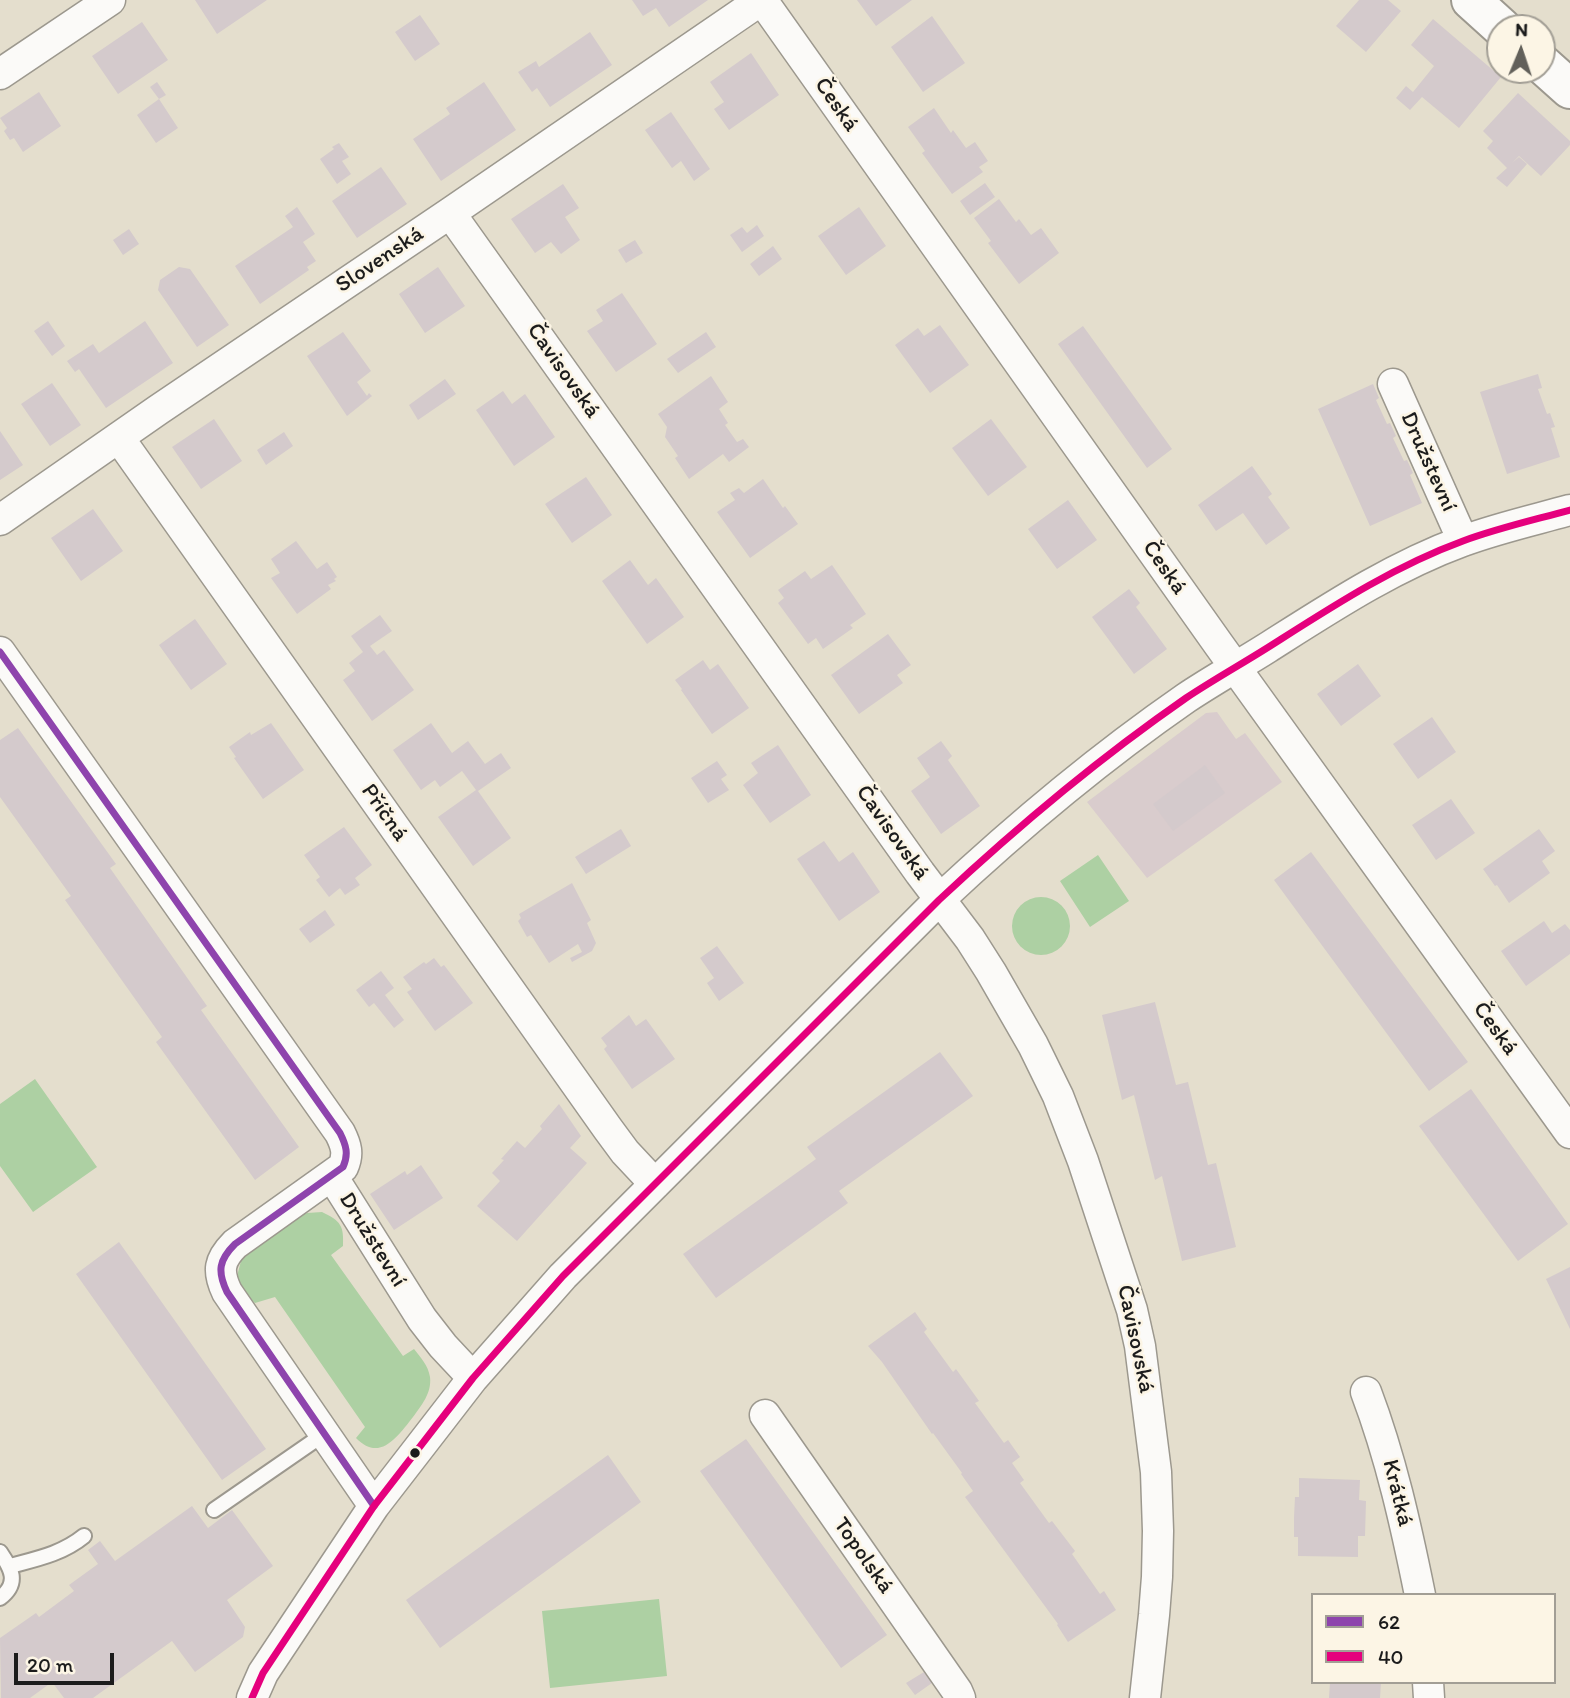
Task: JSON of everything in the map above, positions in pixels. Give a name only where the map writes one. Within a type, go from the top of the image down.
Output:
[{"type":"street","points":[[0,74],[110,0]]},
{"type":"street","name":"Slovenská","points":[[0,520],[761,0]]},
{"type":"street","name":"Česká","points":[[761,0],[1570,1133]]},
{"type":"street","points":[[1471,0],[1486,14]]},
{"type":"street","points":[[1556,76],[1570,89]]},
{"type":"street","name":"Čavisovská","points":[[450,213],[939,900],[970,939],[1033,1045],[1058,1096],[1087,1173],[1132,1310],[1142,1359],[1156,1472],[1158,1531],[1157,1577],[1145,1698]]},
{"type":"street","name":"Družstevní","points":[[1393,384],[1463,541]]},
{"type":"street","name":"Příčná","points":[[119,438],[608,1129],[655,1184]]},
{"type":"street","name":"Družstevní","points":[[252,1698],[263,1673],[374,1506],[473,1378],[563,1276],[973,868],[1075,780],[1185,699],[1360,589],[1463,541],[1570,510]]},
{"type":"street","points":[[0,652],[340,1133],[348,1150],[347,1159],[343,1167],[332,1176]]},
{"type":"street","name":"Družstevní","points":[[374,1506],[226,1292],[221,1274],[223,1258],[235,1244],[332,1176],[422,1320],[473,1378]]},
{"type":"street","name":"Krátká","points":[[1366,1392],[1390,1463],[1420,1593]]},
{"type":"street","name":"Topolská","points":[[765,1415],[960,1698]]},
{"type":"lane","points":[[214,1510],[324,1434]]},
{"type":"lane","points":[[10,1566],[53,1554],[84,1536]]},
{"type":"lane","points":[[0,1552],[10,1566],[12,1577],[6,1594],[0,1598]]},
{"type":"shaded area","points":[[1217,712],[1236,739],[1245,733],[1282,782],[1147,878],[1087,802],[1206,713]]},
{"type":"green space","points":[[1098,855],[1129,901],[1090,927],[1060,881]]},
{"type":"green space","points":[[1035,897],[1047,897],[1057,901],[1066,910],[1070,932],[1062,947],[1047,955],[1035,955],[1025,951],[1016,942],[1012,932],[1012,920],[1016,910],[1025,901]]},
{"type":"green space","points":[[35,1079],[97,1167],[33,1212],[0,1166],[0,1104]]},
{"type":"green space","points":[[322,1212],[337,1221],[343,1234],[343,1246],[331,1255],[403,1356],[414,1349],[429,1373],[428,1394],[422,1404],[395,1439],[381,1447],[373,1448],[356,1438],[365,1427],[275,1297],[255,1303],[240,1290],[237,1276],[245,1255],[300,1215]]},
{"type":"green space","points":[[659,1599],[667,1676],[550,1688],[542,1611]]},
{"type":"building","points":[[195,0],[267,0],[217,34]]},
{"type":"building","points":[[632,0],[708,0],[669,27],[656,8],[643,16]]},
{"type":"building","points":[[857,0],[912,0],[876,26]]},
{"type":"building","points":[[1359,0],[1388,0],[1401,11],[1366,52],[1336,26]]},
{"type":"building","points":[[420,15],[440,44],[415,61],[395,32]]},
{"type":"building","points":[[932,16],[965,63],[923,92],[891,47]]},
{"type":"building","points":[[1433,19],[1486,64],[1486,84],[1495,84],[1459,128],[1422,97],[1410,110],[1396,98],[1406,86],[1413,92],[1434,66],[1411,45]]},
{"type":"building","points":[[142,22],[168,60],[118,94],[92,56]]},
{"type":"building","points":[[590,32],[612,65],[550,107],[537,88],[532,92],[518,72],[536,61],[539,67]]},
{"type":"building","points":[[751,53],[779,95],[729,130],[714,109],[724,102],[710,82]]},
{"type":"building","points":[[157,82],[166,95],[159,99],[150,87]]},
{"type":"building","points":[[484,82],[516,130],[441,181],[413,139],[450,114],[446,108]]},
{"type":"building","points":[[39,92],[61,126],[23,152],[14,138],[10,140],[4,131],[7,128],[0,118]]},
{"type":"building","points":[[1518,93],[1570,141],[1570,145],[1541,176],[1519,156],[1512,163],[1519,157],[1527,164],[1507,187],[1496,178],[1507,168],[1487,148],[1493,141],[1483,131]]},
{"type":"building","points":[[159,99],[178,128],[156,143],[137,115]]},
{"type":"building","points":[[934,108],[951,133],[953,130],[966,148],[975,142],[988,161],[979,167],[983,172],[952,194],[922,153],[925,151],[908,127]]},
{"type":"building","points":[[671,112],[710,169],[694,181],[681,161],[672,168],[645,130]]},
{"type":"building","points":[[339,143],[349,157],[342,161],[351,174],[337,184],[320,159]]},
{"type":"building","points":[[381,167],[407,204],[357,238],[332,201]]},
{"type":"building","points":[[985,183],[995,197],[970,215],[960,201]]},
{"type":"building","points":[[563,184],[579,208],[565,217],[580,240],[561,254],[551,242],[535,253],[511,219]]},
{"type":"building","points":[[999,199],[1016,222],[1019,219],[1031,235],[1041,228],[1059,253],[1019,284],[988,243],[991,241],[974,218]]},
{"type":"building","points":[[297,207],[315,234],[303,242],[316,261],[307,267],[309,270],[260,304],[235,266],[293,227],[285,216]]},
{"type":"building","points":[[859,207],[886,246],[846,275],[818,236]]},
{"type":"building","points":[[757,225],[764,236],[742,252],[730,235],[742,227],[747,233]]},
{"type":"building","points":[[129,229],[139,244],[123,255],[113,240]]},
{"type":"building","points":[[635,240],[643,253],[626,263],[618,250]]},
{"type":"building","points":[[773,246],[782,259],[759,276],[750,264]]},
{"type":"building","points":[[179,267],[190,269],[229,325],[197,347],[158,290],[160,280]]},
{"type":"building","points":[[438,267],[465,306],[425,333],[399,294]]},
{"type":"building","points":[[622,293],[657,344],[616,372],[587,331],[603,321],[596,310]]},
{"type":"building","points":[[48,321],[65,346],[52,356],[34,331]]},
{"type":"building","points":[[145,321],[173,363],[106,408],[79,369],[75,372],[67,361],[93,344],[99,353]]},
{"type":"building","points":[[940,325],[969,365],[930,393],[895,345],[918,328],[924,336]]},
{"type":"building","points":[[1083,326],[1172,449],[1147,468],[1058,344]]},
{"type":"building","points":[[343,332],[371,371],[357,382],[367,396],[369,393],[372,396],[347,416],[307,356]]},
{"type":"building","points":[[706,332],[716,347],[678,373],[667,359]]},
{"type":"building","points":[[1538,374],[1542,388],[1538,389],[1555,427],[1551,428],[1560,457],[1507,474],[1480,392]]},
{"type":"building","points":[[711,376],[728,402],[719,409],[728,423],[725,425],[737,442],[743,439],[749,447],[729,462],[723,454],[689,479],[675,458],[678,456],[665,437],[667,427],[658,414]]},
{"type":"building","points":[[445,379],[456,394],[418,420],[409,405]]},
{"type":"building","points":[[52,383],[81,425],[50,446],[21,404]]},
{"type":"building","points":[[1373,384],[1379,398],[1376,400],[1396,436],[1393,438],[1404,461],[1407,460],[1413,473],[1410,475],[1422,503],[1370,526],[1318,409]]},
{"type":"building","points":[[503,391],[512,404],[525,394],[555,437],[514,466],[476,410]]},
{"type":"building","points":[[214,419],[242,461],[201,489],[172,447]]},
{"type":"building","points":[[991,419],[1027,467],[988,496],[952,448]]},
{"type":"building","points":[[0,431],[23,465],[0,480]]},
{"type":"building","points":[[284,432],[293,446],[266,465],[257,450]]},
{"type":"building","points":[[1252,466],[1272,494],[1268,497],[1290,528],[1266,545],[1243,513],[1216,531],[1198,505]]},
{"type":"building","points":[[586,477],[612,515],[572,543],[545,504]]},
{"type":"building","points":[[763,479],[798,524],[750,558],[717,512],[735,500],[730,493],[739,488],[744,493]]},
{"type":"building","points":[[1068,500],[1097,540],[1057,569],[1028,529]]},
{"type":"building","points":[[93,509],[123,551],[81,581],[51,538]]},
{"type":"building","points":[[296,541],[317,569],[327,562],[337,577],[334,579],[336,581],[328,585],[331,589],[297,614],[271,578],[280,573],[271,559]]},
{"type":"building","points":[[630,560],[648,585],[656,578],[684,617],[647,644],[602,581]]},
{"type":"building","points":[[832,565],[866,614],[850,625],[853,628],[823,649],[816,638],[808,644],[778,603],[784,598],[778,590],[805,571],[811,579]]},
{"type":"building","points":[[1129,589],[1140,603],[1136,607],[1167,649],[1134,674],[1092,617]]},
{"type":"building","points":[[380,615],[392,631],[370,646],[377,655],[384,650],[414,690],[372,721],[343,680],[355,671],[349,663],[363,652],[351,636]]},
{"type":"building","points":[[195,619],[227,664],[191,690],[159,645]]},
{"type":"building","points":[[888,634],[911,665],[897,675],[903,683],[859,714],[831,675]]},
{"type":"building","points":[[703,660],[710,670],[718,664],[749,708],[712,734],[675,680]]},
{"type":"building","points":[[1358,664],[1381,696],[1341,726],[1317,694]]},
{"type":"building","points":[[1432,717],[1456,752],[1418,779],[1393,744]]},
{"type":"building","points":[[271,723],[304,770],[263,799],[229,747],[250,732],[251,735]]},
{"type":"building","points":[[431,723],[452,753],[468,741],[485,764],[501,753],[511,768],[478,791],[511,838],[473,866],[438,817],[476,790],[462,771],[440,787],[435,780],[421,790],[393,750]]},
{"type":"building","points":[[18,728],[116,864],[110,868],[207,1006],[201,1010],[299,1147],[255,1180],[156,1042],[162,1037],[65,900],[71,896],[0,797],[0,740]]},
{"type":"building","points":[[941,741],[952,756],[948,760],[980,806],[941,834],[911,791],[930,777],[917,758]]},
{"type":"building","points":[[778,745],[811,795],[770,823],[743,785],[758,773],[751,763]]},
{"type":"building","points":[[717,761],[727,775],[721,779],[729,790],[708,803],[691,778]]},
{"type":"building","points":[[1205,765],[1225,793],[1173,831],[1153,804]]},
{"type":"building","points":[[1451,799],[1475,833],[1436,860],[1412,825]]},
{"type":"building","points":[[344,827],[372,865],[355,878],[360,885],[345,895],[340,888],[329,897],[316,880],[320,877],[304,855]]},
{"type":"building","points":[[621,829],[631,846],[586,874],[575,857]]},
{"type":"building","points":[[1539,829],[1555,851],[1542,861],[1550,873],[1509,903],[1483,869]]},
{"type":"building","points":[[824,841],[839,862],[853,852],[880,892],[839,921],[797,859]]},
{"type":"building","points":[[1311,852],[1468,1062],[1429,1091],[1274,880]]},
{"type":"building","points":[[572,883],[591,920],[587,923],[596,943],[592,951],[572,962],[570,958],[582,952],[578,944],[549,963],[531,935],[527,937],[518,921],[521,918],[519,914]]},
{"type":"building","points":[[325,910],[335,925],[310,943],[299,929]]},
{"type":"building","points":[[1544,921],[1552,933],[1565,924],[1570,930],[1570,954],[1526,986],[1501,951]]},
{"type":"building","points":[[717,946],[744,983],[719,1001],[707,983],[714,978],[700,958]]},
{"type":"building","points":[[434,958],[441,967],[444,965],[473,1003],[435,1031],[407,992],[412,989],[403,977]]},
{"type":"building","points":[[381,971],[394,988],[385,995],[404,1020],[394,1028],[374,1003],[369,1007],[356,990]]},
{"type":"building","points":[[1155,1002],[1176,1085],[1188,1082],[1208,1165],[1216,1163],[1236,1247],[1182,1261],[1162,1176],[1155,1180],[1134,1095],[1122,1100],[1102,1015]]},
{"type":"building","points":[[629,1015],[636,1026],[646,1019],[675,1059],[632,1089],[604,1049],[607,1046],[601,1038]]},
{"type":"building","points":[[940,1052],[973,1096],[839,1191],[848,1203],[716,1298],[683,1254],[816,1159],[807,1147]]},
{"type":"building","points":[[1471,1089],[1568,1224],[1518,1261],[1419,1126]]},
{"type":"building","points":[[559,1104],[581,1136],[570,1148],[587,1163],[517,1241],[477,1206],[500,1181],[492,1173],[504,1160],[501,1159],[517,1141],[525,1148]]},
{"type":"building","points":[[421,1165],[443,1198],[394,1230],[370,1194],[405,1171],[407,1175]]},
{"type":"building","points":[[119,1242],[266,1449],[222,1480],[76,1274]]},
{"type":"building","points":[[1570,1267],[1570,1329],[1546,1279]]},
{"type":"building","points":[[915,1312],[927,1329],[924,1332],[953,1372],[956,1369],[979,1401],[975,1403],[1004,1443],[1008,1440],[1020,1457],[1012,1463],[1024,1480],[1020,1483],[1049,1523],[1052,1521],[1075,1551],[1072,1554],[1100,1594],[1104,1591],[1116,1610],[1068,1642],[1058,1624],[965,1497],[973,1491],[962,1473],[868,1346]]},
{"type":"building","points":[[746,1439],[887,1635],[841,1668],[700,1471]]},
{"type":"building","points":[[608,1455],[641,1502],[440,1648],[406,1600]]},
{"type":"building","points":[[1299,1478],[1360,1480],[1359,1500],[1366,1501],[1365,1536],[1358,1536],[1358,1557],[1298,1556],[1294,1517],[1295,1497],[1299,1497]]},
{"type":"building","points":[[192,1506],[208,1528],[232,1510],[273,1566],[227,1600],[245,1627],[243,1637],[195,1672],[172,1641],[93,1698],[64,1698],[52,1682],[30,1698],[1,1698],[0,1638],[36,1613],[39,1617],[74,1591],[69,1585],[98,1564],[88,1550],[100,1541],[115,1561]]},
{"type":"building","points":[[924,1672],[932,1683],[915,1695],[906,1683]]},
{"type":"building","points":[[1330,1684],[1381,1684],[1380,1698],[1329,1698]]},
{"type":"transit line","name":"40","points":[[252,1698],[263,1673],[374,1506],[473,1378],[563,1276],[968,873],[1059,794],[1153,721],[1196,691],[1338,603],[1437,551],[1489,532],[1570,510]]},
{"type":"transit line","name":"62","points":[[0,652],[342,1137],[346,1154],[343,1167],[235,1244],[226,1255],[221,1272],[227,1292],[374,1506]]}]
